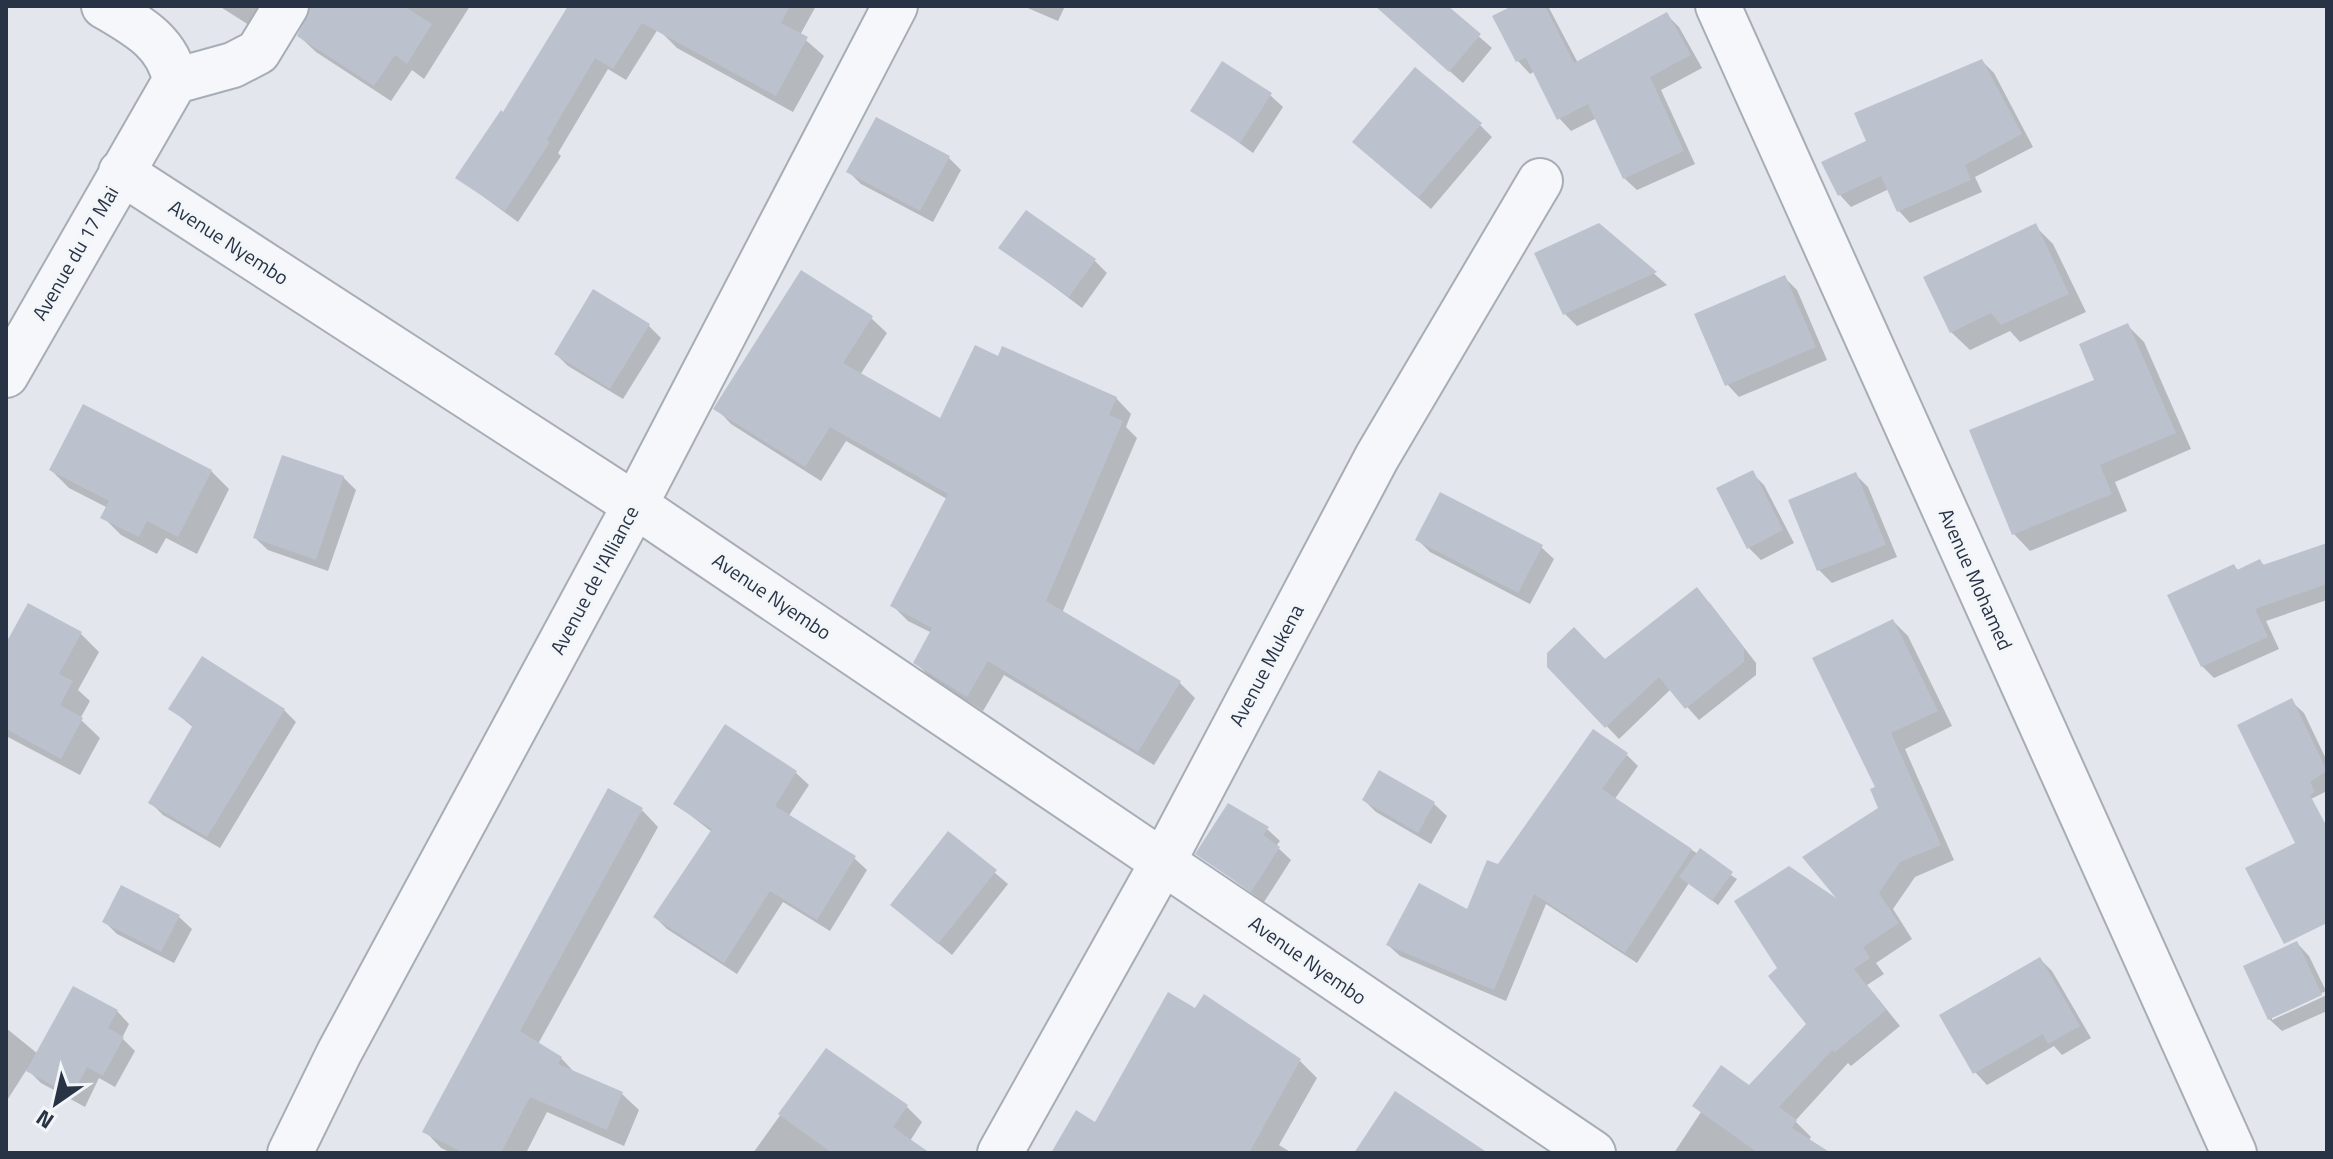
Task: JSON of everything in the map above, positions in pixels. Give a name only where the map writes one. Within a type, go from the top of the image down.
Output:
[{"type":"street","points":[[104,6],[157,42],[172,60],[175,81],[165,104],[121,172]]},
{"type":"street","points":[[175,81],[233,65],[258,52],[286,6]]},
{"type":"street","name":"Avenue de l'Alliance","points":[[290,1153],[339,1053],[635,505],[895,6]]},
{"type":"street","name":"Avenue Mohamed","points":[[1718,6],[2234,1153]]},
{"type":"street","name":"Avenue Nyembo","points":[[121,172],[635,505],[1593,1153]]},
{"type":"street","name":"Avenue du 17 Mai","points":[[6,375],[121,172]]},
{"type":"street","name":"Avenue Mukena","points":[[1000,1153],[1164,860],[1377,457],[1540,181]]},
{"type":"building","points":[[311,6],[404,6],[432,24],[407,64],[395,55],[374,86],[297,36]]},
{"type":"building","points":[[568,6],[790,6],[781,23],[808,37],[776,96],[642,23],[613,69],[595,58],[547,140],[550,142],[505,211],[455,178],[501,110],[503,112]]},
{"type":"building","points":[[1375,6],[1448,6],[1481,34],[1449,72]]},
{"type":"building","points":[[1512,6],[1545,6],[1574,63],[1667,12],[1691,55],[1650,77],[1684,151],[1623,179],[1588,104],[1557,120],[1526,58],[1516,62],[1492,16]]},
{"type":"building","points":[[1982,59],[2022,134],[1965,165],[1971,180],[1897,212],[1881,176],[1838,196],[1821,162],[1866,141],[1854,113]]},
{"type":"building","points":[[1222,61],[1272,93],[1240,143],[1190,111]]},
{"type":"building","points":[[1415,67],[1482,123],[1418,198],[1352,142]]},
{"type":"building","points":[[876,117],[950,156],[920,211],[846,172]]},
{"type":"building","points":[[1026,210],[1096,259],[1069,297],[998,248]]},
{"type":"building","points":[[1599,223],[1657,272],[1563,315],[1534,253]]},
{"type":"building","points":[[2036,223],[2069,294],[2001,325],[1991,313],[1950,333],[1923,277]]},
{"type":"building","points":[[801,270],[873,316],[843,363],[940,418],[975,345],[998,356],[1002,346],[1117,397],[1109,415],[1123,421],[1046,601],[1181,681],[1138,752],[988,661],[967,697],[913,663],[932,628],[890,606],[948,494],[830,427],[805,467],[713,409]]},
{"type":"building","points":[[1785,275],[1816,347],[1725,386],[1694,314]]},
{"type":"building","points":[[593,289],[650,324],[610,389],[554,354]]},
{"type":"building","points":[[2128,323],[2176,433],[2100,465],[2112,494],[2012,535],[1969,430],[2094,380],[2079,344]]},
{"type":"building","points":[[83,404],[212,470],[178,537],[147,521],[139,537],[100,518],[109,501],[49,470]]},
{"type":"building","points":[[282,455],[344,476],[316,560],[253,538]]},
{"type":"building","points":[[1753,470],[1783,530],[1747,549],[1716,488]]},
{"type":"building","points":[[1856,472],[1886,545],[1817,571],[1788,500]]},
{"type":"building","points":[[1440,492],[1543,545],[1518,593],[1415,540]]},
{"type":"building","points":[[2327,543],[2327,584],[2255,609],[2268,637],[2201,667],[2167,595],[2234,564],[2237,570],[2260,559],[2263,565]]},
{"type":"building","points":[[1697,587],[1744,648],[1744,662],[1685,709],[1659,677],[1605,728],[1547,667],[1547,653],[1574,627],[1605,659]]},
{"type":"building","points":[[28,603],[82,632],[59,674],[73,681],[60,705],[83,718],[61,759],[6,729],[6,643]]},
{"type":"building","points":[[1893,619],[1938,711],[1891,733],[1941,845],[1900,862],[1879,893],[1899,923],[1863,947],[1870,958],[1854,969],[1886,1010],[1835,1052],[1832,1050],[1779,1107],[1797,1120],[1792,1128],[1831,1153],[1758,1153],[1692,1106],[1721,1065],[1749,1085],[1806,1024],[1768,976],[1777,968],[1734,901],[1789,866],[1836,898],[1802,857],[1878,808],[1870,789],[1875,787],[1812,658]]},
{"type":"building","points":[[202,656],[285,709],[207,837],[148,803],[193,725],[168,709]]},
{"type":"building","points":[[2292,698],[2327,771],[2310,782],[2315,792],[2310,795],[2327,827],[2327,923],[2284,944],[2245,868],[2295,843],[2237,725]]},
{"type":"building","points":[[725,724],[797,771],[775,806],[856,856],[817,920],[770,891],[724,963],[653,917],[712,829],[673,804]]},
{"type":"building","points":[[1593,729],[1628,753],[1602,789],[1692,849],[1625,953],[1534,894],[1494,990],[1386,945],[1419,883],[1467,909],[1487,860],[1498,864]]},
{"type":"building","points":[[1379,770],[1435,802],[1418,833],[1362,800]]},
{"type":"building","points":[[608,788],[643,808],[520,1031],[562,1057],[558,1064],[623,1092],[607,1130],[530,1097],[501,1153],[464,1153],[422,1132]]},
{"type":"building","points":[[1228,803],[1269,827],[1263,835],[1280,847],[1251,892],[1195,854]]},
{"type":"building","points":[[948,831],[997,870],[938,944],[890,905]]},
{"type":"building","points":[[1700,848],[1733,872],[1712,901],[1679,877]]},
{"type":"building","points":[[121,885],[180,915],[161,952],[102,922]]},
{"type":"building","points":[[2297,941],[2322,995],[2268,1020],[2243,966]]},
{"type":"building","points":[[2040,957],[2080,1026],[2048,1044],[2043,1034],[1973,1074],[1939,1015]]},
{"type":"building","points":[[73,986],[118,1010],[108,1028],[124,1037],[103,1076],[87,1067],[72,1096],[26,1071]]},
{"type":"building","points":[[1168,992],[1195,1008],[1204,994],[1301,1059],[1249,1153],[1051,1153],[1076,1110],[1095,1122]]},
{"type":"building","points":[[826,1048],[908,1105],[893,1127],[930,1153],[832,1153],[778,1114]]},
{"type":"building","points":[[1395,1091],[1488,1153],[1354,1153]]}]
